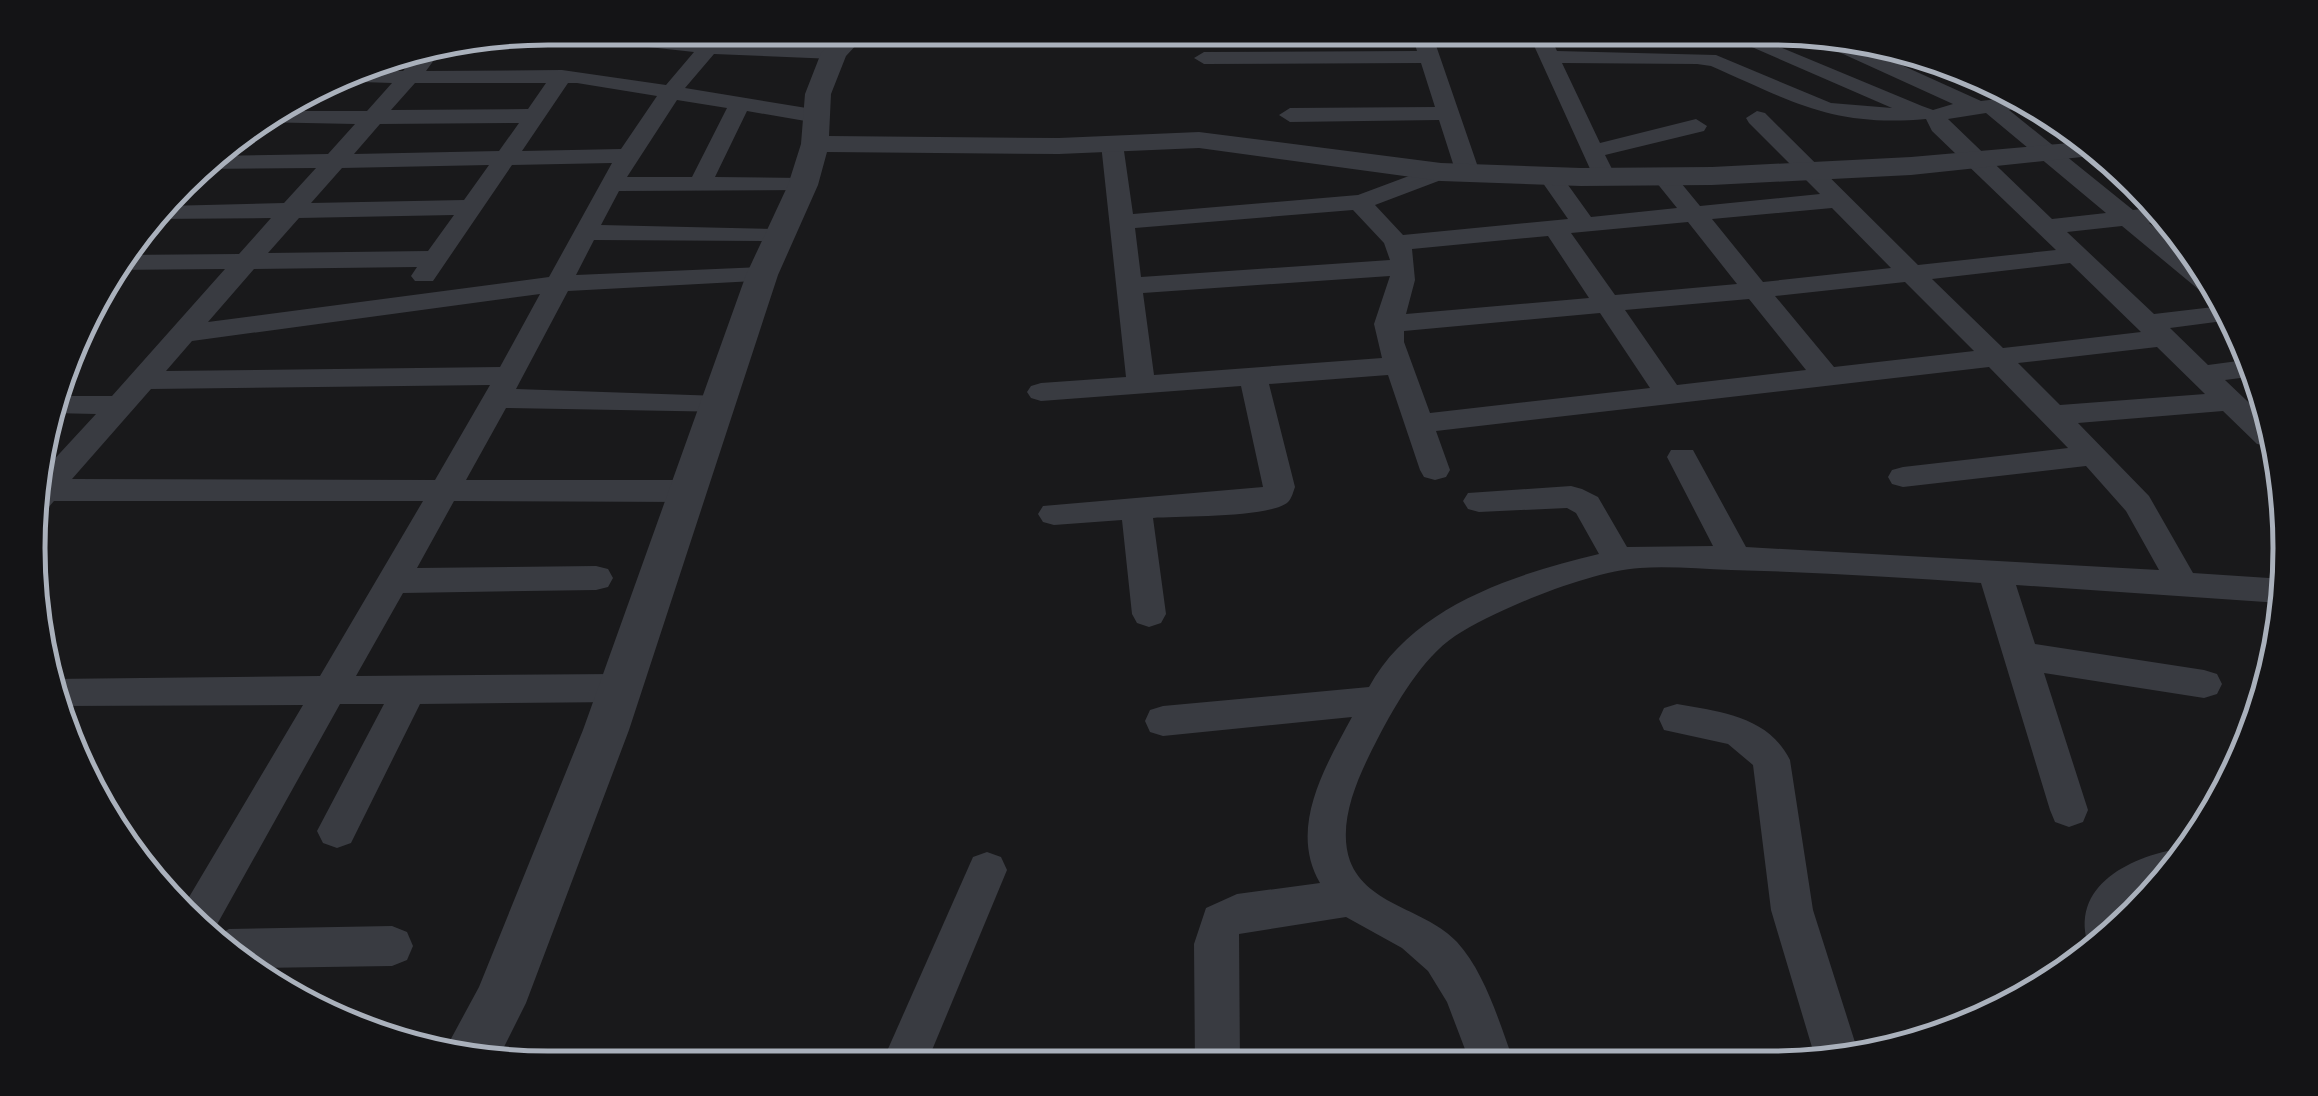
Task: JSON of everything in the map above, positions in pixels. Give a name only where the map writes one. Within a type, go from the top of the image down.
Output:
[{"type":"street","points":[[202,913],[503,387],[610,184],[669,89],[707,45]]},
{"type":"street","points":[[738,45],[774,50],[810,45]]},
{"type":"street","points":[[774,50],[778,45]]},
{"type":"street","points":[[475,1046],[499,1003],[542,899],[620,688],[762,275],[803,185],[816,130],[818,94],[844,45]]},
{"type":"street","points":[[1426,45],[1448,112],[1455,172]]},
{"type":"street","points":[[1544,45],[1599,164]]},
{"type":"street","points":[[1759,45],[1930,115],[2258,427]]},
{"type":"street","points":[[1204,58],[1325,50],[1430,57]]},
{"type":"street","points":[[1863,54],[1985,107],[2048,153],[2186,267]]},
{"type":"street","points":[[1550,57],[1716,61],[1826,109],[1870,115],[1930,115],[2006,104]]},
{"type":"street","points":[[49,483],[422,61]]},
{"type":"street","points":[[404,304],[562,76]]},
{"type":"street","points":[[371,78],[562,76],[669,89],[740,104],[816,130],[976,145],[1199,140],[1455,172],[1550,176],[1599,164],[1696,126]]},
{"type":"street","points":[[700,184],[740,104]]},
{"type":"street","points":[[1290,115],[1448,112]]},
{"type":"street","points":[[288,118],[536,116]]},
{"type":"street","points":[[1757,118],[2138,504],[2182,582]]},
{"type":"street","points":[[1112,144],[1141,384]]},
{"type":"street","points":[[1599,164],[1664,176],[1808,172],[2078,150]]},
{"type":"street","points":[[225,163],[627,156]]},
{"type":"street","points":[[1121,222],[1363,202],[1455,172]]},
{"type":"street","points":[[1550,176],[1583,223]]},
{"type":"street","points":[[1664,176],[1826,376]]},
{"type":"street","points":[[610,184],[803,185]]},
{"type":"street","points":[[1129,286],[1399,255],[1553,225],[1836,200]]},
{"type":"street","points":[[1363,202],[1399,255],[1404,281],[1388,324],[1398,366],[1435,470]]},
{"type":"street","points":[[174,212],[472,207]]},
{"type":"street","points":[[2046,227],[2148,216]]},
{"type":"street","points":[[1553,225],[1669,394]]},
{"type":"street","points":[[586,232],[778,236]]},
{"type":"street","points":[[1388,324],[1758,290],[2076,255]]},
{"type":"street","points":[[134,264],[435,260]]},
{"type":"street","points":[[181,334],[560,283],[762,275]]},
{"type":"street","points":[[1418,424],[1994,356],[2216,316]]},
{"type":"street","points":[[1041,392],[1398,366]]},
{"type":"street","points":[[2204,374],[2240,370]]},
{"type":"street","points":[[1054,514],[1268,499],[1277,494],[1254,376]]},
{"type":"street","points":[[142,380],[503,387],[720,405]]},
{"type":"street","points":[[2054,415],[2232,401]]},
{"type":"street","points":[[66,405],[120,405]]},
{"type":"street","points":[[1903,477],[2093,455]]},
{"type":"street","points":[[1682,457],[1734,556]]},
{"type":"street","points":[[48,494],[688,491]]},
{"type":"street","points":[[1479,501],[1571,496],[1587,505],[1618,559]]},
{"type":"street","points":[[1136,508],[1149,614]]},
{"type":"street","points":[[1488,1051],[1464,991],[1443,957],[1417,934],[1382,919],[1350,898],[1331,866],[1326,829],[1340,775],[1388,683],[1441,628],[1546,579],[1618,559],[1681,554],[1994,570],[2271,590]]},
{"type":"street","points":[[1994,570],[2069,810]]},
{"type":"street","points":[[392,581],[596,578]]},
{"type":"street","points":[[2021,656],[2204,684]]},
{"type":"street","points":[[336,831],[410,688]]},
{"type":"street","points":[[66,692],[620,688]]},
{"type":"street","points":[[1163,722],[1380,700]]},
{"type":"street","points":[[1677,719],[1747,733],[1760,742],[1770,760],[1792,910],[1834,1047]]},
{"type":"street","points":[[909,1051],[987,870]]},
{"type":"street","points":[[2101,927],[2108,904],[2126,885],[2154,873]]},
{"type":"street","points":[[1218,1051],[1215,944],[1221,922],[1237,914],[1350,898]]},
{"type":"street","points":[[244,949],[392,946]]}]
